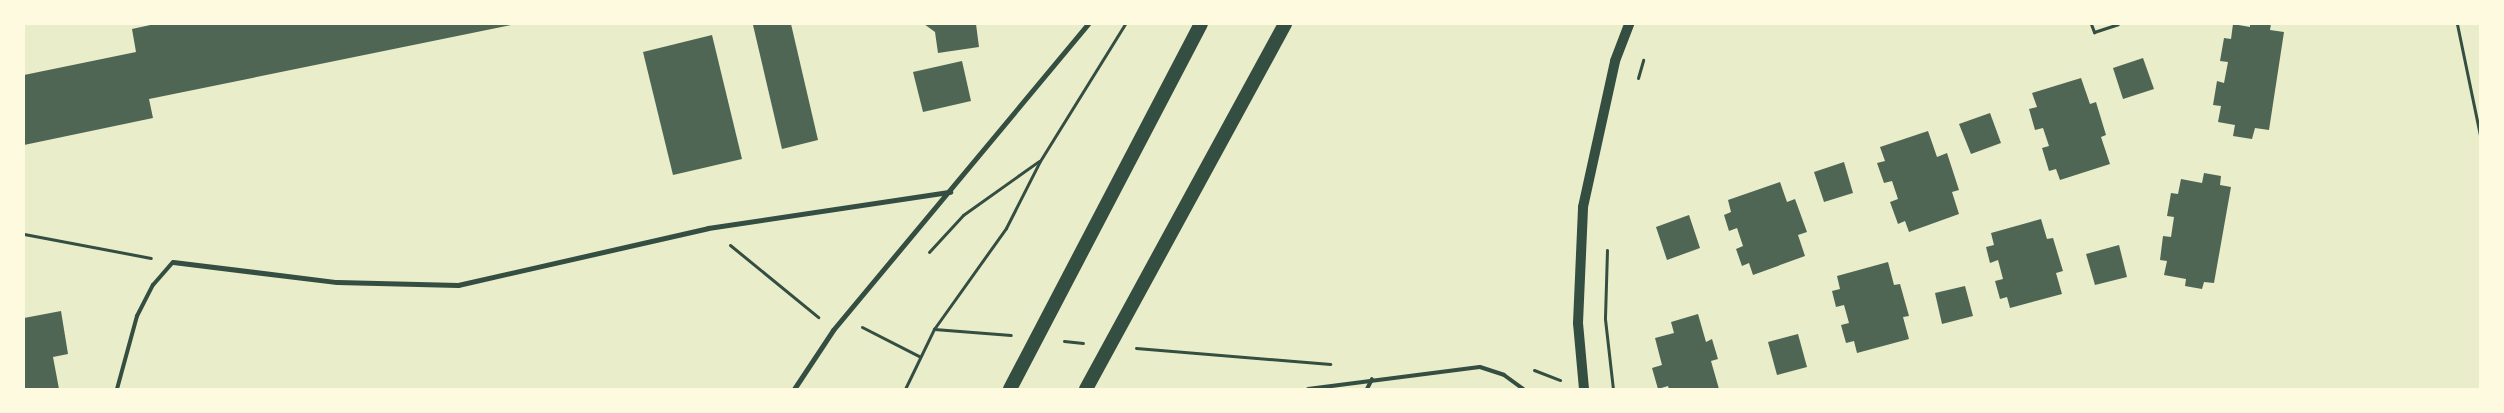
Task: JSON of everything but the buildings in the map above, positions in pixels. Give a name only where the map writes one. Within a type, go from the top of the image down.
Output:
[{"type":"highway","points":[[1010,389],[1201,24]]},
{"type":"highway","points":[[1086,389],[1285,24]]},
{"type":"main road","points":[[1584,389],[1578,323],[1583,207],[1615,61],[1629,24]]},
{"type":"street","points":[[794,389],[833,330],[950,192],[1088,24]]},
{"type":"street","points":[[173,262],[337,282],[458,285],[708,228],[950,192]]},
{"type":"lane","points":[[117,389],[136,316],[153,285],[173,262]]},
{"type":"lane","points":[[1308,389],[1372,379],[1480,367],[1504,375],[1523,389]]},
{"type":"lane","points":[[1367,389],[1372,379]]},
{"type":"path","points":[[905,389],[919,356],[934,329],[1006,228],[1040,161],[1124,24]]},
{"type":"path","points":[[2091,24],[2094,32],[2118,24]]},
{"type":"path","points":[[2457,24],[2480,135]]},
{"type":"path","points":[[1635,86],[1646,50]]},
{"type":"path","points":[[925,256],[963,215],[1040,161]]},
{"type":"path","points":[[708,228],[833,330],[851,341],[865,321]]},
{"type":"path","points":[[24,234],[173,262]]},
{"type":"path","points":[[1607,240],[1605,319],[1613,389]]},
{"type":"path","points":[[861,327],[919,356]]},
{"type":"path","points":[[934,329],[1018,336]]},
{"type":"path","points":[[1057,340],[1087,343]]},
{"type":"path","points":[[1126,347],[1332,364],[1372,379]]}]
